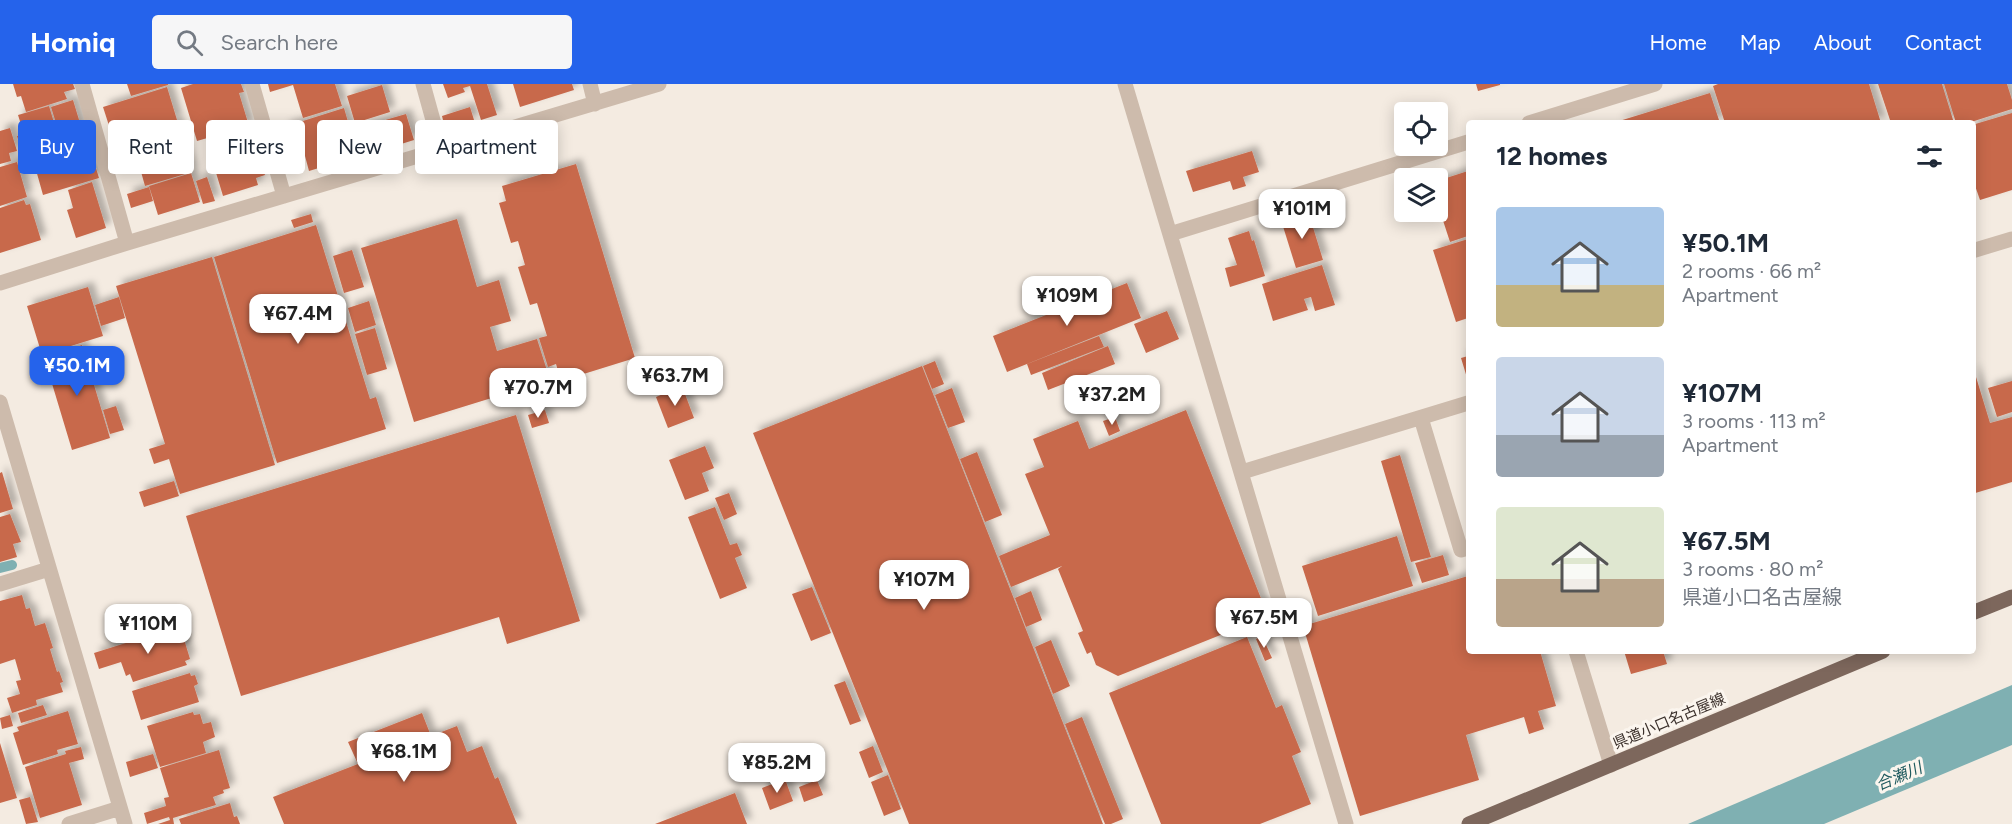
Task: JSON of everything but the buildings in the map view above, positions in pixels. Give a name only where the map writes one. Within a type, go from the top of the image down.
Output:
[{"type":"main road","points":[[1976,611],[2012,597]]},
{"type":"main road","name":"県道小口名古屋線","points":[[1469,824],[1876,654]]},
{"type":"street","points":[[82,84],[127,243]]},
{"type":"street","points":[[252,84],[284,196]]},
{"type":"street","points":[[423,84],[433,120]]},
{"type":"street","points":[[590,84],[595,104]]},
{"type":"street","points":[[540,120],[659,84]]},
{"type":"street","points":[[1125,84],[1346,824]]},
{"type":"street","points":[[1539,120],[1655,84]]},
{"type":"street","points":[[1170,234],[1466,143]]},
{"type":"street","points":[[0,283],[415,157]]},
{"type":"street","points":[[1976,249],[2012,239]]},
{"type":"street","points":[[0,402],[125,824]]},
{"type":"street","points":[[1242,472],[1466,404]]},
{"type":"street","points":[[1421,418],[1461,550],[1466,549]]},
{"type":"street","points":[[0,584],[49,569]]},
{"type":"street","points":[[1577,654],[1611,765]]},
{"type":"street","points":[[69,824],[120,808]]},
{"type":"water","name":"合瀬川","points":[[2012,685],[2012,745],[1824,824],[1688,824]]},
{"type":"waterway","points":[[0,568],[12,565]]}]
